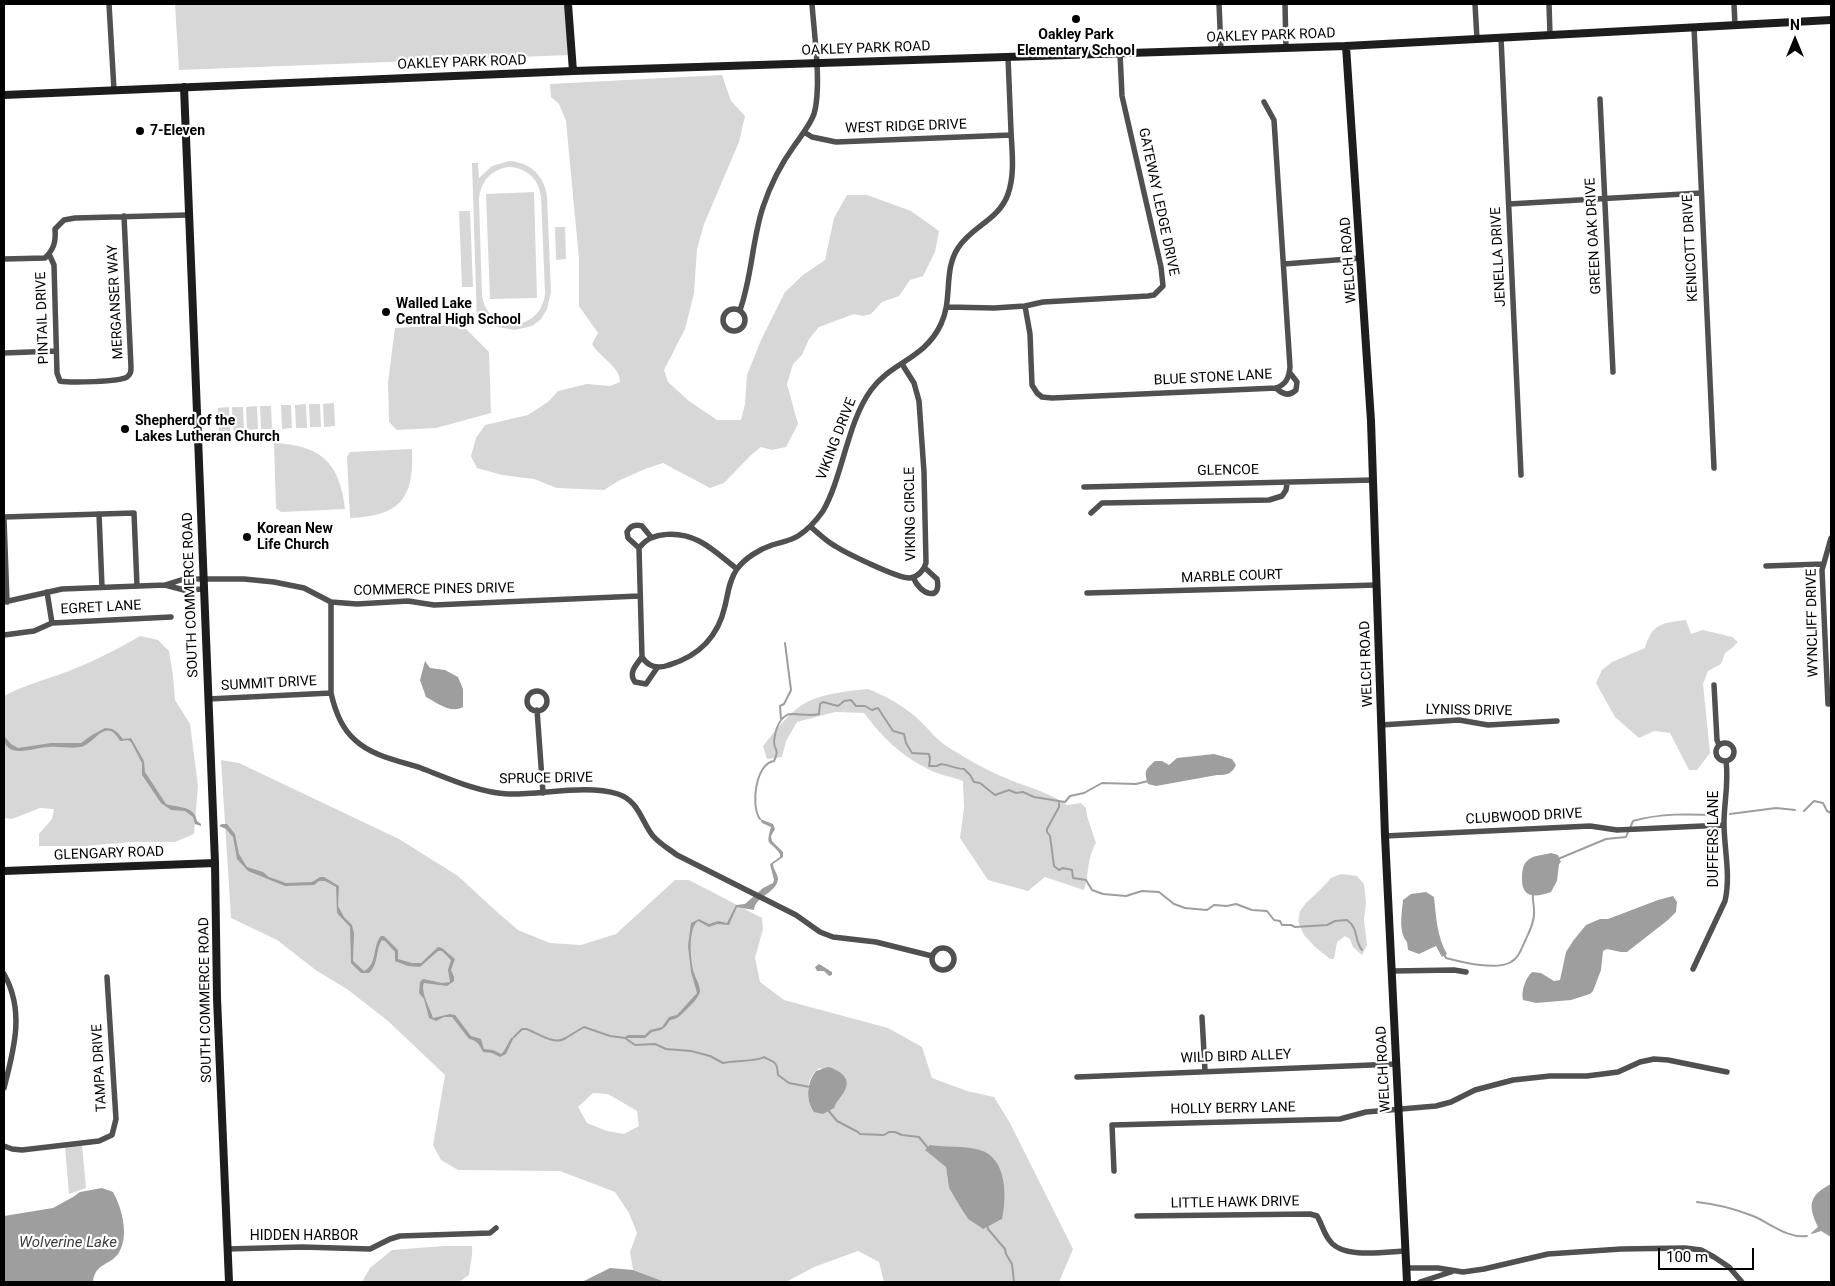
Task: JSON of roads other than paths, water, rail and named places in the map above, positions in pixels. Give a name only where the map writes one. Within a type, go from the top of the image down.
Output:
[{"type":"street","points":[[109,4],[114,90]]},
{"type":"street","points":[[568,4],[573,71]]},
{"type":"street","points":[[740,310],[745,296],[756,228],[764,204],[781,168],[814,116],[816,104],[816,63],[812,4]]},
{"type":"street","points":[[1219,4],[1220,50]]},
{"type":"street","points":[[1285,4],[1286,48]]},
{"type":"street","points":[[1475,4],[1477,40]]},
{"type":"street","points":[[1548,4],[1550,35]]},
{"type":"street","points":[[1734,4],[1735,25]]},
{"type":"street","name":"OAKLEY PARK ROAD","points":[[184,87],[573,71],[1346,46],[1831,20]]},
{"type":"street","name":"KENICOTT DRIVE","points":[[1694,27],[1714,468]]},
{"type":"street","name":"JENELLA DRIVE","points":[[1501,38],[1521,476]]},
{"type":"street","name":"WELCH ROAD","points":[[1346,46],[1361,258],[1373,480],[1385,836],[1407,1282]]},
{"type":"street","name":"GATEWAY LEDGE DRIVE","points":[[947,307],[994,308],[1025,306],[1043,302],[1148,296],[1154,294],[1163,286],[1161,267],[1122,96],[1120,53]]},
{"type":"street","name":"VIKING DRIVE","points":[[737,569],[761,549],[789,540],[810,527],[824,508],[866,398],[882,378],[921,351],[931,341],[942,323],[947,307],[948,274],[957,249],[969,235],[996,213],[1008,194],[1012,174],[1008,57]]},
{"type":"street","points":[[4,95],[184,87]]},
{"type":"street","name":"SOUTH COMMERCE ROAD","points":[[184,87],[215,863],[217,998],[229,1282]]},
{"type":"street","name":"GREEN OAK DRIVE","points":[[1600,99],[1613,372]]},
{"type":"street","name":"BLUE STONE LANE","points":[[1025,306],[1030,334],[1032,385],[1042,397],[1276,388],[1286,382],[1290,373],[1274,120],[1264,102]]},
{"type":"street","name":"WEST RIDGE DRIVE","points":[[804,132],[812,138],[836,142],[1011,135]]},
{"type":"street","points":[[1509,204],[1701,193]]},
{"type":"street","points":[[4,259],[44,258],[53,250],[56,242],[56,229],[64,220],[188,214]]},
{"type":"street","name":"MERGANSER WAY","points":[[60,381],[115,380],[126,379],[130,375],[124,216]]},
{"type":"street","name":"PINTAIL DRIVE","points":[[48,254],[54,265],[57,373],[60,381]]},
{"type":"street","points":[[1284,264],[1361,258]]},
{"type":"street","points":[[4,353],[56,351]]},
{"type":"street","name":"VIKING CIRCLE","points":[[810,527],[836,546],[896,575],[908,578],[913,577],[924,568],[926,563],[926,530],[919,401],[914,383],[902,364]]},
{"type":"street","points":[[1276,388],[1284,394],[1294,392],[1297,382],[1290,373]]},
{"type":"street","name":"GLENCOE","points":[[1084,487],[1373,480]]},
{"type":"street","points":[[1090,513],[1102,503],[1269,500],[1282,496],[1286,490],[1287,482]]},
{"type":"street","points":[[137,586],[134,513],[4,518],[5,602],[47,592],[102,587],[137,586],[165,585],[184,590],[204,589]]},
{"type":"street","points":[[99,514],[102,587]]},
{"type":"street","points":[[639,548],[628,538],[627,532],[630,528],[636,525],[642,526],[651,537]]},
{"type":"street","points":[[642,657],[647,663],[657,668],[687,659],[702,649],[717,630],[722,617],[728,588],[737,569],[699,541],[673,535],[651,537],[644,540],[639,548],[642,657],[632,673],[632,678],[635,682],[646,684],[657,668]]},
{"type":"street","name":"WYNCLIFF DRIVE","points":[[1831,538],[1823,564],[1828,704],[1831,704]]},
{"type":"street","points":[[1766,566],[1823,564]]},
{"type":"street","points":[[913,577],[924,592],[929,594],[935,592],[938,588],[937,579],[924,568]]},
{"type":"street","name":"COMMERCE PINES DRIVE","points":[[165,585],[184,579],[244,579],[304,588],[330,602],[357,604],[408,601],[434,606],[639,596]]},
{"type":"street","name":"MARBLE COURT","points":[[1087,593],[1377,585]]},
{"type":"street","points":[[47,592],[52,623]]},
{"type":"street","name":"SPRUCE DRIVE","points":[[330,602],[331,693],[334,706],[343,726],[354,739],[368,750],[486,790],[510,794],[599,790],[623,796],[634,804],[653,836],[665,847],[796,914],[820,932],[833,937],[876,942],[932,956]]},
{"type":"street","name":"EGRET LANE","points":[[4,635],[34,631],[52,623],[170,617]]},
{"type":"street","name":"DUFFERS LANE","points":[[1714,685],[1717,740],[1719,746]]},
{"type":"street","name":"SUMMIT DRIVE","points":[[208,699],[331,693]]},
{"type":"street","points":[[538,710],[543,793]]},
{"type":"street","name":"LYNISS DRIVE","points":[[1382,725],[1458,720],[1488,725],[1557,721]]},
{"type":"street","name":"DUFFERS LANE","points":[[1727,744],[1734,749],[1733,757],[1726,761],[1720,760],[1716,750],[1719,746],[1727,744]]},
{"type":"street","name":"DUFFERS LANE","points":[[1693,969],[1725,901],[1728,881],[1724,825],[1726,761]]},
{"type":"street","name":"CLUBWOOD DRIVE","points":[[1385,836],[1590,826],[1617,830],[1724,825]]},
{"type":"street","name":"GLENGARY ROAD","points":[[4,871],[215,863]]},
{"type":"street","points":[[1392,971],[1454,970],[1466,972]]},
{"type":"street","points":[[4,974],[13,998],[17,1032],[4,1088]]},
{"type":"street","name":"TAMPA DRIVE","points":[[4,1146],[22,1150],[100,1141],[112,1135],[116,1119],[108,977]]},
{"type":"street","points":[[1202,1017],[1205,1071]]},
{"type":"street","points":[[1398,1110],[1436,1106],[1451,1102],[1476,1090],[1513,1080],[1550,1076],[1588,1076],[1618,1072],[1640,1062],[1654,1059],[1727,1072]]},
{"type":"street","name":"WILD BIRD ALLEY","points":[[1077,1077],[1396,1064]]},
{"type":"street","name":"HOLLY BERRY LANE","points":[[1114,1171],[1112,1125],[1340,1119],[1366,1112],[1398,1110]]},
{"type":"street","name":"LITTLE HAWK DRIVE","points":[[1137,1216],[1310,1214],[1317,1216],[1330,1242],[1338,1249],[1363,1253],[1405,1251]]},
{"type":"street","name":"HIDDEN HARBOR","points":[[227,1249],[302,1247],[370,1249],[400,1236],[490,1233],[496,1228]]},
{"type":"street","points":[[1420,1282],[1453,1272],[1484,1270],[1548,1254],[1621,1249],[1685,1248],[1701,1250],[1714,1256],[1729,1267],[1742,1282]]},
{"type":"street","points":[[1406,1268],[1438,1268],[1453,1272]]},
{"type":"water","points":[[425,661],[430,668],[445,670],[458,677],[463,689],[463,707],[458,709],[449,708],[439,705],[426,697],[420,680]]},
{"type":"water","points":[[105,728],[114,730],[123,739],[131,738],[144,761],[145,772],[166,804],[185,808],[193,812],[201,826],[195,824],[193,817],[185,811],[171,810],[161,803],[142,775],[142,763],[131,742],[128,740],[120,741],[110,731],[105,731],[80,747],[49,747],[21,751],[9,748],[5,744],[4,736],[11,744],[18,748],[51,743],[81,743]]},
{"type":"water","points":[[1214,754],[1232,759],[1236,765],[1233,770],[1226,774],[1156,786],[1148,784],[1146,771],[1155,761],[1162,761],[1169,765],[1177,758]]},
{"type":"water","points":[[760,819],[773,824],[775,829],[771,836],[772,841],[783,852],[783,857],[773,864],[778,877],[777,884],[758,901],[754,910],[737,907],[729,925],[717,924],[709,927],[698,921],[691,937],[691,953],[694,973],[700,989],[698,996],[681,1015],[670,1020],[661,1030],[652,1032],[645,1038],[624,1038],[628,1035],[645,1035],[650,1030],[662,1027],[669,1017],[677,1015],[697,993],[691,972],[688,946],[691,923],[699,919],[709,924],[718,921],[727,923],[736,905],[745,904],[763,888],[773,883],[770,864],[780,857],[780,854],[768,838],[771,827],[762,823]]},
{"type":"water","points":[[227,824],[235,834],[239,854],[247,867],[286,883],[312,882],[320,877],[324,877],[339,886],[338,906],[344,917],[352,925],[354,933],[353,961],[364,971],[371,964],[381,936],[384,936],[398,950],[398,959],[412,963],[421,963],[438,947],[442,948],[455,959],[451,970],[454,981],[447,986],[424,983],[424,995],[433,1018],[450,1014],[455,1015],[471,1036],[481,1039],[484,1049],[493,1050],[501,1054],[511,1038],[514,1037],[506,1054],[500,1057],[492,1053],[483,1052],[478,1043],[469,1039],[452,1017],[444,1017],[436,1021],[429,1018],[424,999],[419,993],[420,982],[423,979],[442,983],[450,982],[448,970],[451,960],[442,951],[438,951],[420,967],[408,966],[395,961],[395,952],[382,940],[374,966],[369,973],[361,973],[351,963],[350,927],[337,913],[336,887],[325,881],[319,881],[314,885],[285,886],[248,871],[237,859],[233,837],[226,829],[219,826]]},
{"type":"water","points":[[1551,853],[1558,855],[1561,862],[1559,864],[1557,881],[1551,892],[1539,895],[1526,893],[1522,884],[1524,865],[1531,858]]},
{"type":"water","points":[[1426,892],[1434,897],[1439,934],[1447,954],[1442,957],[1436,946],[1419,954],[1408,950],[1407,942],[1402,933],[1403,900],[1411,894]]},
{"type":"water","points":[[1673,896],[1677,902],[1676,912],[1668,920],[1627,952],[1607,949],[1603,951],[1601,970],[1590,994],[1571,1000],[1536,1003],[1523,1000],[1524,985],[1532,972],[1541,973],[1554,981],[1560,980],[1566,952],[1586,925]]},
{"type":"water","points":[[819,964],[832,972],[832,975],[829,976],[824,971],[817,971],[815,967]]},
{"type":"water","points":[[828,1067],[844,1075],[847,1083],[834,1108],[823,1114],[814,1112],[809,1102],[808,1091],[816,1071]]},
{"type":"water","points":[[930,1145],[980,1150],[989,1154],[996,1161],[1003,1179],[1004,1210],[1002,1219],[983,1229],[968,1219],[949,1188],[946,1167],[925,1150]]},
{"type":"water","points":[[1831,1184],[1831,1237],[1821,1231],[1812,1234],[1818,1227],[1813,1213],[1812,1202],[1814,1197],[1823,1188]]},
{"type":"water","name":"Wolverine Lake","points":[[102,1188],[113,1192],[122,1214],[124,1239],[118,1254],[96,1271],[93,1282],[4,1282],[4,1216],[53,1208],[80,1192]]},
{"type":"water","points":[[610,1268],[633,1270],[665,1282],[582,1282]]},
{"type":"waterway","points":[[781,719],[780,706],[784,704],[791,690],[785,643]]},
{"type":"waterway","points":[[760,819],[755,805],[756,786],[763,769],[774,761],[776,757],[777,752],[774,742],[779,723],[789,714],[819,714],[820,704],[823,702],[838,706],[844,701],[851,700],[856,706],[865,706],[872,710],[878,708],[893,731],[904,734],[906,743],[912,753],[929,754],[929,766],[941,764],[964,769],[974,782],[980,783],[995,795],[1009,790],[1016,793],[1023,792],[1034,797],[1065,802],[1070,796],[1084,793],[1102,783],[1136,784],[1148,781]]},
{"type":"waterway","points":[[1804,811],[1814,801],[1823,803],[1827,811],[1831,813]]},
{"type":"waterway","points":[[1059,803],[1059,807],[1047,829],[1050,836],[1054,866],[1059,870],[1063,868],[1072,870],[1073,878],[1086,880],[1092,890],[1103,894],[1126,896],[1142,891],[1159,892],[1174,904],[1185,908],[1207,910],[1214,905],[1227,906],[1236,904],[1252,910],[1267,911],[1274,920],[1280,921],[1282,925],[1295,927],[1327,925],[1335,921],[1347,920],[1351,923],[1362,950]]},
{"type":"waterway","points":[[1730,814],[1776,808],[1795,810]]},
{"type":"waterway","points":[[1630,828],[1633,821],[1643,818],[1686,814],[1718,815]]},
{"type":"waterway","points":[[1558,859],[1606,839],[1626,837],[1628,832]]},
{"type":"waterway","points":[[1444,954],[1446,958],[1488,966],[1505,965],[1514,960],[1522,949],[1531,929],[1534,914],[1533,894]]},
{"type":"waterway","points":[[514,1037],[522,1029],[526,1029],[550,1039],[560,1040],[584,1027],[610,1036],[625,1038],[635,1045],[655,1044],[666,1049],[691,1051],[710,1056],[723,1063],[756,1060],[764,1057],[775,1063],[778,1075],[789,1083],[810,1087]]},
{"type":"waterway","points":[[828,1110],[837,1121],[860,1134],[884,1135],[889,1132],[895,1132],[902,1135],[919,1137],[928,1148]]},
{"type":"waterway","points":[[1697,1202],[1733,1209],[1753,1216],[1786,1233],[1807,1236]]},
{"type":"waterway","points":[[987,1225],[988,1229],[1005,1249],[1012,1264],[1014,1282]]},
{"type":"place","name":"Oakley Park Elementary School","points":[[1076,19]]},
{"type":"place","name":"7-Eleven","points":[[140,131]]},
{"type":"place","name":"Walled Lake Central High School","points":[[386,312]]},
{"type":"place","name":"Shepherd of the Lakes Lutheran Church","points":[[125,429]]},
{"type":"place","name":"Korean New Life Church","points":[[247,537]]}]
